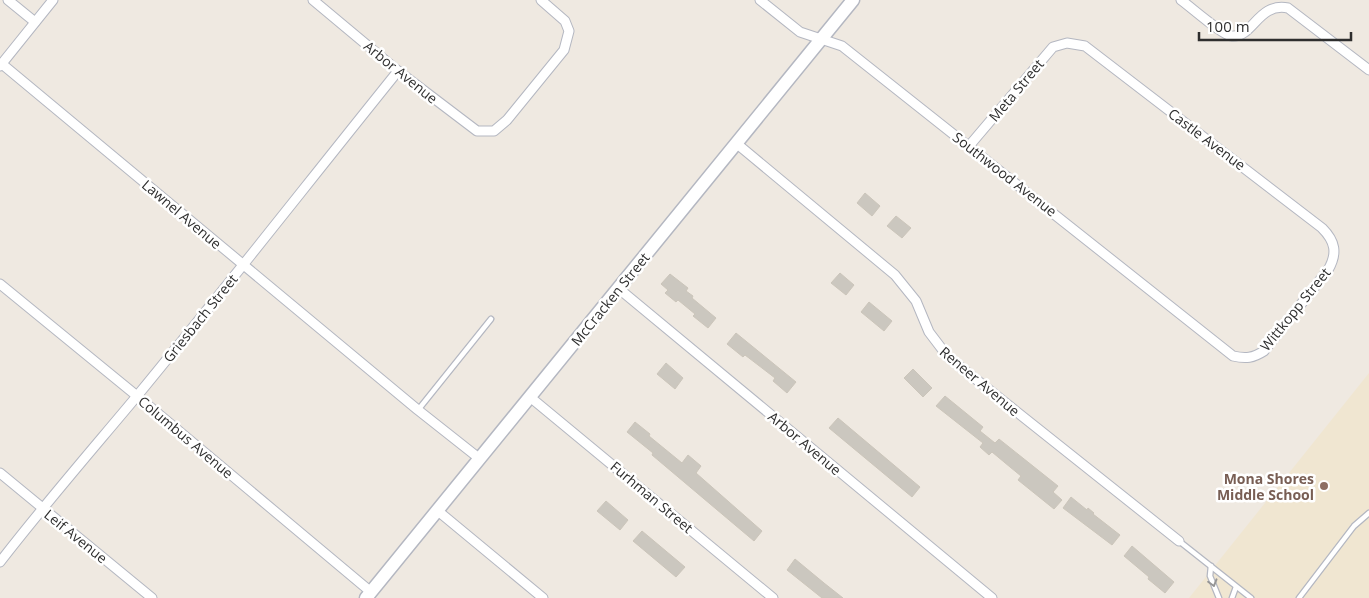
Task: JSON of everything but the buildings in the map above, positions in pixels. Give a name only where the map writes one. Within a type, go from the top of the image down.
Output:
[{"type":"street","points":[[8,0],[35,22]]},
{"type":"street","points":[[1,65],[53,0]]},
{"type":"street","name":"Arbor Avenue","points":[[313,0],[398,71],[477,131],[494,132],[507,120],[564,50],[569,31],[564,21],[541,0]]},
{"type":"street","name":"Southwood Avenue","points":[[760,0],[800,32],[842,46],[1234,356],[1245,359]]},
{"type":"street","name":"McCracken Street","points":[[372,596],[530,397],[853,0]]},
{"type":"street","points":[[1181,0],[1221,31],[1232,36],[1241,34],[1268,9],[1278,6],[1288,8],[1369,70]]},
{"type":"street","name":"Meta Street","points":[[969,146],[1053,47],[1067,43]]},
{"type":"street","name":"Castle Avenue","points":[[1067,43],[1085,46],[1314,222],[1328,233],[1335,249]]},
{"type":"street","name":"Lawnel Avenue","points":[[1,65],[418,410],[480,459]]},
{"type":"street","name":"Griesbach Street","points":[[0,562],[42,508],[137,396],[398,71]]},
{"type":"street","name":"Reneer Avenue","points":[[736,143],[895,275],[913,296],[928,332],[948,357],[1179,541]]},
{"type":"street","name":"Wittkopp Street","points":[[1245,359],[1264,351],[1328,270],[1334,258],[1335,249]]},
{"type":"street","name":"Columbus Avenue","points":[[0,284],[137,396],[372,596]]},
{"type":"street","name":"Arbor Avenue","points":[[618,288],[992,598]]},
{"type":"street","name":"Furhman Street","points":[[530,397],[773,598]]},
{"type":"street","name":"Leif Avenue","points":[[0,474],[152,598]]},
{"type":"street","points":[[438,511],[543,598]]},
{"type":"lane","points":[[418,410],[491,319]]},
{"type":"lane","points":[[1299,598],[1354,526],[1369,513]]},
{"type":"lane","points":[[1179,541],[1251,598]]},
{"type":"lane","points":[[1210,566],[1210,576],[1219,598]]},
{"type":"lane","points":[[1232,598],[1236,587]]},
{"type":"shaded area","name":"Mona Shores Middle School","points":[[1369,373],[1369,598],[1189,598]]},
{"type":"place","name":"Mona Shores Middle School","points":[[1324,486]]}]
